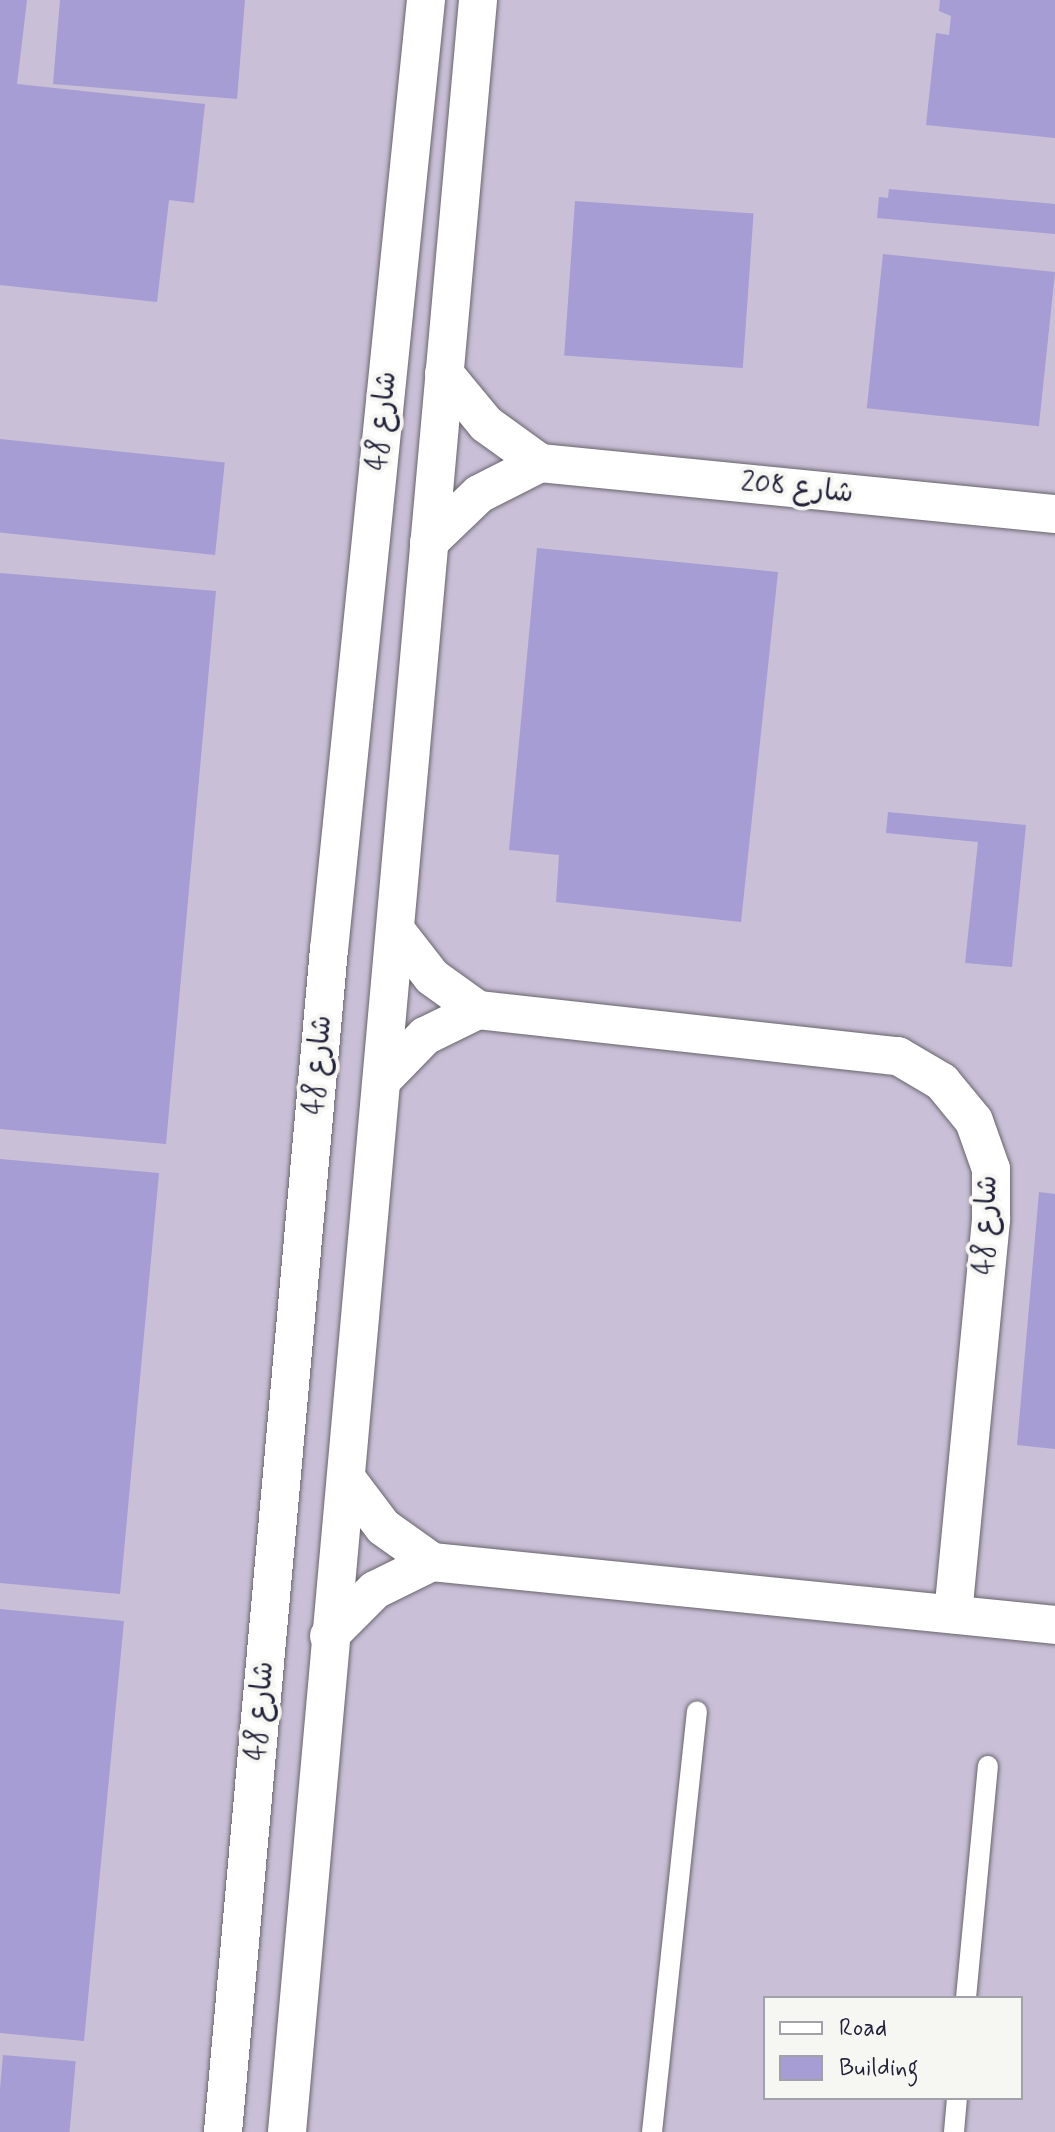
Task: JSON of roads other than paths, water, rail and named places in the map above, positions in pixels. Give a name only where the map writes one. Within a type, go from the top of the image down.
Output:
[{"type":"street","name":"شارع 48","points":[[223,2132],[329,950],[426,0]]},
{"type":"street","name":"شارع 48","points":[[287,2132],[329,1636],[384,1078],[478,0]]},
{"type":"street","points":[[429,542],[479,494],[540,463],[486,424],[444,373]]},
{"type":"street","name":"شارع 208","points":[[540,463],[1055,514]]},
{"type":"street","name":"شارع 48","points":[[397,932],[432,977],[478,1010],[898,1056],[942,1082],[974,1121],[991,1169],[991,1220],[953,1614]]},
{"type":"street","points":[[384,1078],[425,1036],[478,1010]]},
{"type":"street","points":[[346,1478],[383,1527],[432,1562],[1055,1625]]},
{"type":"street","points":[[329,1636],[375,1590],[432,1562]]},
{"type":"lane","points":[[652,2132],[697,1711]]},
{"type":"lane","points":[[966,1996],[988,1766]]},
{"type":"lane","points":[[954,2132],[957,2100]]}]
